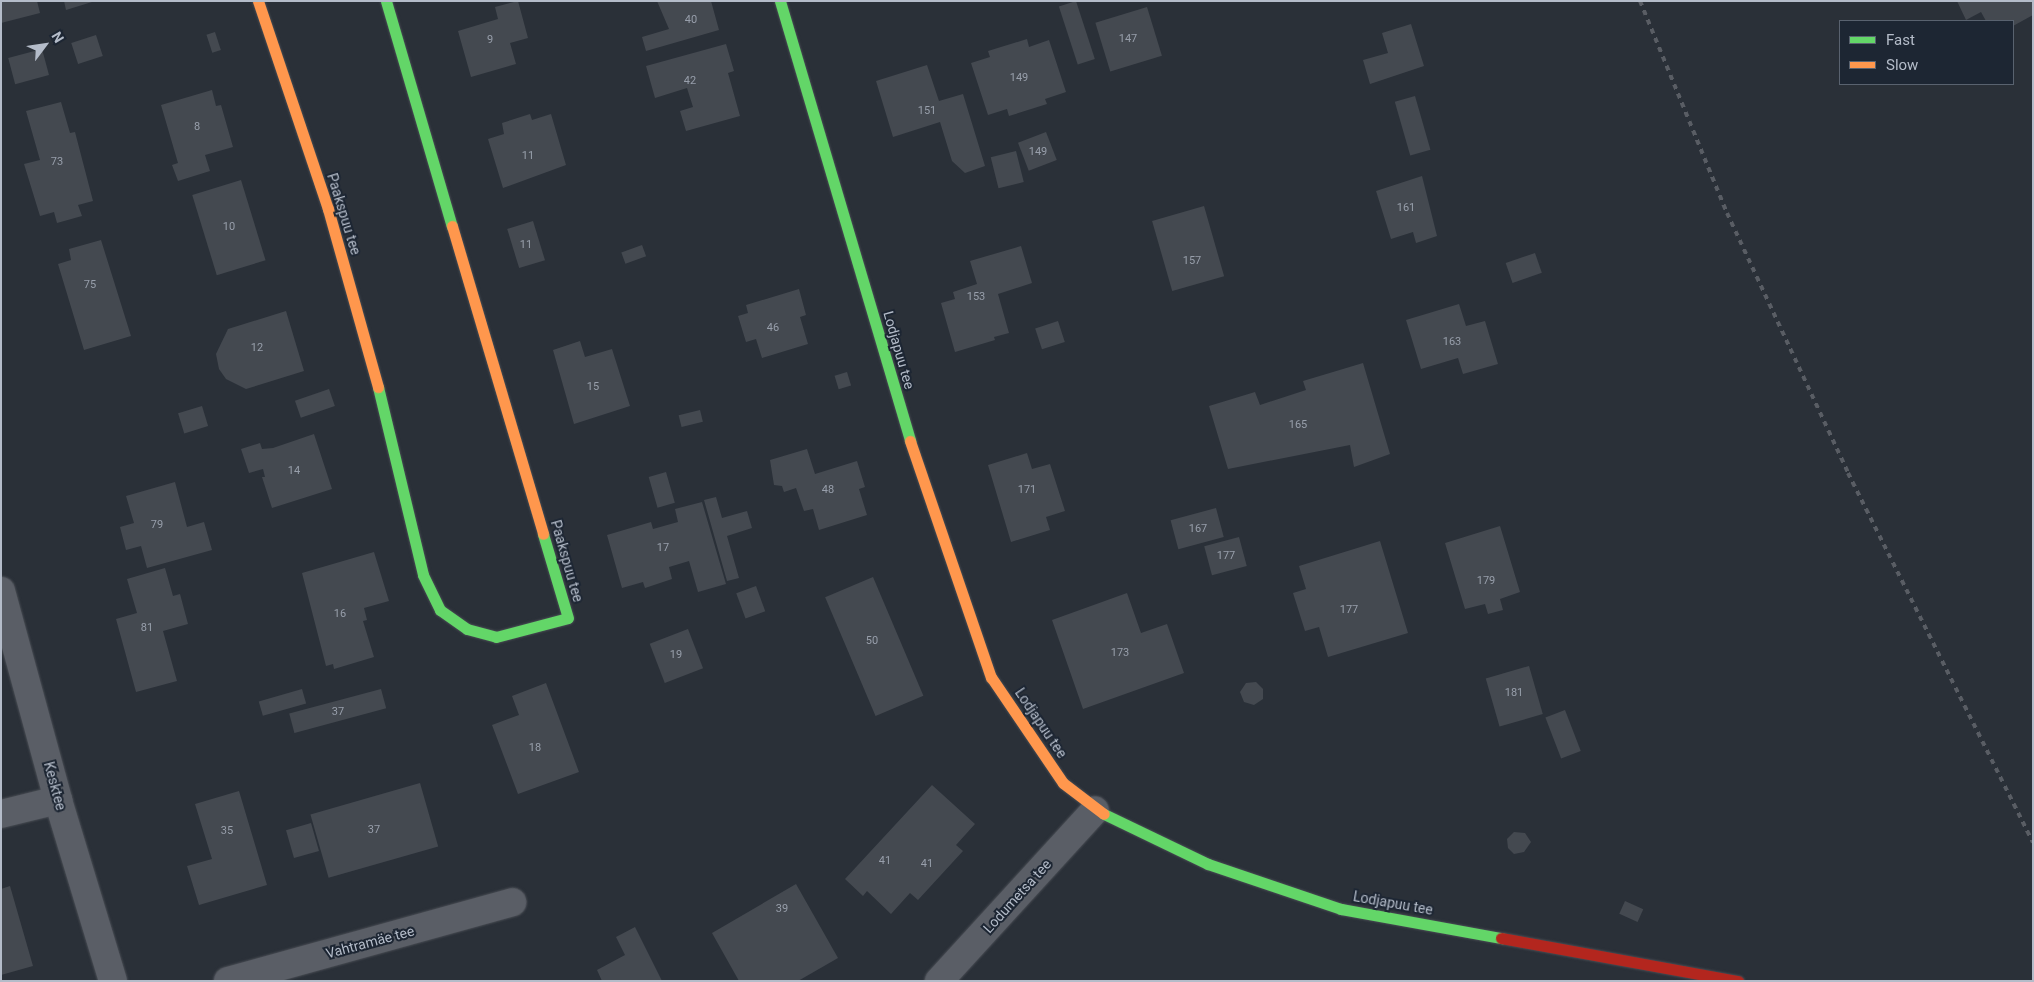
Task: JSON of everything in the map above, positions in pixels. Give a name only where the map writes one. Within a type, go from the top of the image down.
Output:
[{"type":"street","name":"Paakspuu tee","points":[[258,1],[328,210],[374,371],[423,575],[440,610],[467,629],[496,636],[568,618],[386,1]]},
{"type":"street","name":"Lodjapuu tee","points":[[780,1],[908,434],[992,677],[1063,782],[1095,810],[1208,864],[1342,909],[1738,981]]},
{"type":"street","name":"Kesktee","points":[[1,591],[58,800],[113,981]]},
{"type":"street","points":[[1,814],[58,800]]},
{"type":"street","name":"Lodumetsa tee","points":[[939,981],[1095,810]]},
{"type":"street","name":"Vahtramäe tee","points":[[228,981],[512,902]]},
{"type":"building","points":[[1,1],[37,1],[40,13],[1,23]]},
{"type":"building","points":[[64,1],[92,1],[92,2],[66,10]]},
{"type":"building","points":[[518,1],[528,38],[510,43],[516,64],[471,77],[458,31],[498,19],[495,7]]},
{"type":"building","points":[[657,1],[711,1],[719,30],[646,51],[642,37],[669,29]]},
{"type":"building","points":[[1076,1],[1095,59],[1078,65],[1059,7]]},
{"type":"building","points":[[1957,1],[2033,1],[2033,15],[2014,25],[2014,20],[1985,20],[1981,12],[1966,20]]},
{"type":"building","points":[[1147,7],[1162,56],[1110,72],[1095,23]]},
{"type":"building","points":[[1411,24],[1424,66],[1370,84],[1363,60],[1388,53],[1382,33]]},
{"type":"building","points":[[215,32],[221,50],[212,53],[206,35]]},
{"type":"building","points":[[96,35],[103,56],[78,64],[71,43]]},
{"type":"building","points":[[1027,39],[1029,47],[1049,40],[1066,92],[1045,99],[1047,104],[1009,116],[1007,109],[988,115],[971,63],[990,57],[988,51]]},
{"type":"building","points":[[726,44],[734,71],[728,73],[740,116],[686,131],[680,111],[693,107],[687,88],[655,98],[646,66]]},
{"type":"building","points":[[42,49],[49,75],[15,84],[8,58]]},
{"type":"building","points":[[927,65],[939,101],[963,94],[985,166],[965,173],[952,161],[940,122],[893,137],[876,81]]},
{"type":"building","points":[[212,90],[216,106],[221,105],[233,147],[205,155],[210,171],[178,181],[172,165],[178,163],[161,105]]},
{"type":"building","points":[[1415,96],[1430,150],[1410,156],[1395,102]]},
{"type":"building","points":[[61,102],[70,133],[75,132],[93,201],[78,205],[82,216],[57,223],[54,212],[40,216],[24,164],[40,160],[26,111]]},
{"type":"building","points":[[530,114],[532,120],[551,114],[566,165],[503,188],[488,139],[504,134],[502,123]]},
{"type":"building","points":[[1046,132],[1057,160],[1029,171],[1018,143]]},
{"type":"building","points":[[1016,151],[1024,182],[999,188],[991,157]]},
{"type":"building","points":[[1422,176],[1437,236],[1416,243],[1413,232],[1391,239],[1376,191]]},
{"type":"building","points":[[241,180],[266,260],[217,275],[192,195]]},
{"type":"building","points":[[1204,206],[1224,276],[1172,291],[1152,221]]},
{"type":"building","points":[[533,221],[545,260],[519,268],[507,229]]},
{"type":"building","points":[[101,240],[131,336],[84,350],[58,264],[71,260],[69,249]]},
{"type":"building","points":[[642,245],[646,256],[625,264],[621,253]]},
{"type":"building","points":[[1021,246],[1032,283],[998,294],[1009,333],[994,337],[995,340],[955,352],[941,303],[955,299],[953,292],[977,284],[970,261]]},
{"type":"building","points":[[1535,253],[1542,273],[1513,283],[1506,263]]},
{"type":"building","points":[[799,289],[806,315],[800,317],[808,344],[762,358],[756,339],[746,342],[738,316],[748,313],[746,305]]},
{"type":"building","points":[[1459,304],[1466,326],[1485,321],[1498,364],[1463,374],[1458,358],[1421,369],[1406,320]]},
{"type":"building","points":[[286,311],[304,371],[246,389],[226,379],[219,369],[216,354],[228,329]]},
{"type":"building","points":[[1058,321],[1065,342],[1042,349],[1035,328]]},
{"type":"building","points":[[580,341],[585,357],[612,349],[630,406],[574,424],[553,350]]},
{"type":"building","points":[[1363,363],[1390,454],[1354,467],[1350,445],[1228,469],[1209,406],[1255,392],[1260,405],[1306,390],[1303,381]]},
{"type":"building","points":[[847,372],[851,385],[839,389],[835,376]]},
{"type":"building","points":[[329,389],[335,406],[301,418],[295,401]]},
{"type":"building","points":[[202,406],[208,426],[184,433],[178,413]]},
{"type":"building","points":[[700,410],[703,422],[682,427],[679,415]]},
{"type":"building","points":[[314,434],[332,489],[272,508],[262,477],[265,477],[263,469],[249,473],[241,449],[260,443],[262,449],[273,448]]},
{"type":"building","points":[[807,449],[815,474],[857,461],[865,487],[859,489],[867,515],[819,530],[813,509],[804,511],[796,488],[784,492],[782,486],[774,485],[770,460]]},
{"type":"building","points":[[1027,453],[1032,469],[1050,464],[1065,511],[1046,517],[1050,530],[1011,542],[988,465]]},
{"type":"building","points":[[666,472],[675,503],[658,508],[649,477]]},
{"type":"building","points":[[175,482],[187,527],[204,522],[212,550],[147,568],[141,546],[126,550],[120,527],[134,523],[126,496]]},
{"type":"building","points":[[716,497],[722,518],[747,511],[752,528],[727,536],[739,578],[727,581],[704,500]]},
{"type":"building","points":[[702,502],[726,584],[698,592],[689,561],[669,567],[672,579],[645,588],[643,582],[622,588],[607,535],[651,522],[653,529],[678,522],[675,509]]},
{"type":"building","points":[[1216,508],[1224,537],[1178,549],[1171,520]]},
{"type":"building","points":[[1500,526],[1520,592],[1500,599],[1503,610],[1488,614],[1485,604],[1465,609],[1445,543]]},
{"type":"building","points":[[1239,537],[1247,566],[1212,575],[1204,546]]},
{"type":"building","points":[[1380,541],[1408,633],[1328,657],[1319,627],[1305,631],[1293,593],[1306,589],[1299,566]]},
{"type":"building","points":[[374,552],[389,601],[364,608],[367,620],[363,621],[374,657],[334,669],[333,664],[326,666],[302,573]]},
{"type":"building","points":[[165,568],[173,596],[180,594],[188,624],[163,631],[177,681],[136,692],[116,619],[137,613],[127,579]]},
{"type":"building","points":[[873,577],[923,696],[876,716],[825,597]]},
{"type":"building","points":[[756,586],[765,611],[746,619],[736,593]]},
{"type":"building","points":[[1127,593],[1141,633],[1167,624],[1184,673],[1083,709],[1052,620]]},
{"type":"building","points":[[688,629],[703,668],[665,683],[650,644]]},
{"type":"building","points":[[1529,666],[1543,714],[1500,726],[1486,678]]},
{"type":"building","points":[[1256,682],[1263,689],[1263,699],[1254,705],[1244,702],[1240,692],[1246,683]]},
{"type":"building","points":[[546,683],[579,772],[518,794],[492,725],[519,715],[512,696]]},
{"type":"building","points":[[302,689],[306,703],[263,716],[259,701]]},
{"type":"building","points":[[381,689],[386,708],[294,733],[289,714]]},
{"type":"building","points":[[1565,710],[1581,751],[1561,759],[1545,718]]},
{"type":"building","points":[[420,783],[438,846],[329,878],[310,814]]},
{"type":"building","points":[[932,785],[975,824],[956,845],[963,851],[918,900],[910,893],[891,914],[867,891],[863,896],[845,879]]},
{"type":"building","points":[[239,791],[267,885],[199,905],[187,866],[212,859],[195,804]]},
{"type":"building","points":[[311,823],[319,851],[294,858],[286,830]]},
{"type":"building","points":[[1514,832],[1525,833],[1531,842],[1524,852],[1514,854],[1508,848],[1507,839]]},
{"type":"building","points":[[796,884],[838,958],[798,981],[739,981],[712,933]]},
{"type":"building","points":[[10,886],[33,966],[1,975],[1,889]]},
{"type":"building","points":[[1625,901],[1643,909],[1638,922],[1619,914]]},
{"type":"building","points":[[635,927],[662,981],[602,981],[597,970],[625,955],[616,937]]},
{"type":"railway","points":[[1640,1],[1727,213],[1848,473],[2033,842]]},
{"type":"traffic: fast","points":[[386,1],[452,226]]},
{"type":"traffic: fast","points":[[780,1],[910,441]]},
{"type":"traffic: fast","points":[[378,387],[423,575],[440,610],[467,629],[496,637],[568,618],[543,534]]},
{"type":"traffic: fast","points":[[1104,814],[1208,864],[1341,909],[1501,938]]},
{"type":"traffic: slow","points":[[258,1],[328,209],[378,387]]},
{"type":"traffic: slow","points":[[452,226],[543,534]]},
{"type":"traffic: slow","points":[[910,441],[991,677],[1063,783],[1104,814]]},
{"type":"traffic: jam","points":[[1501,938],[1738,981]]}]
